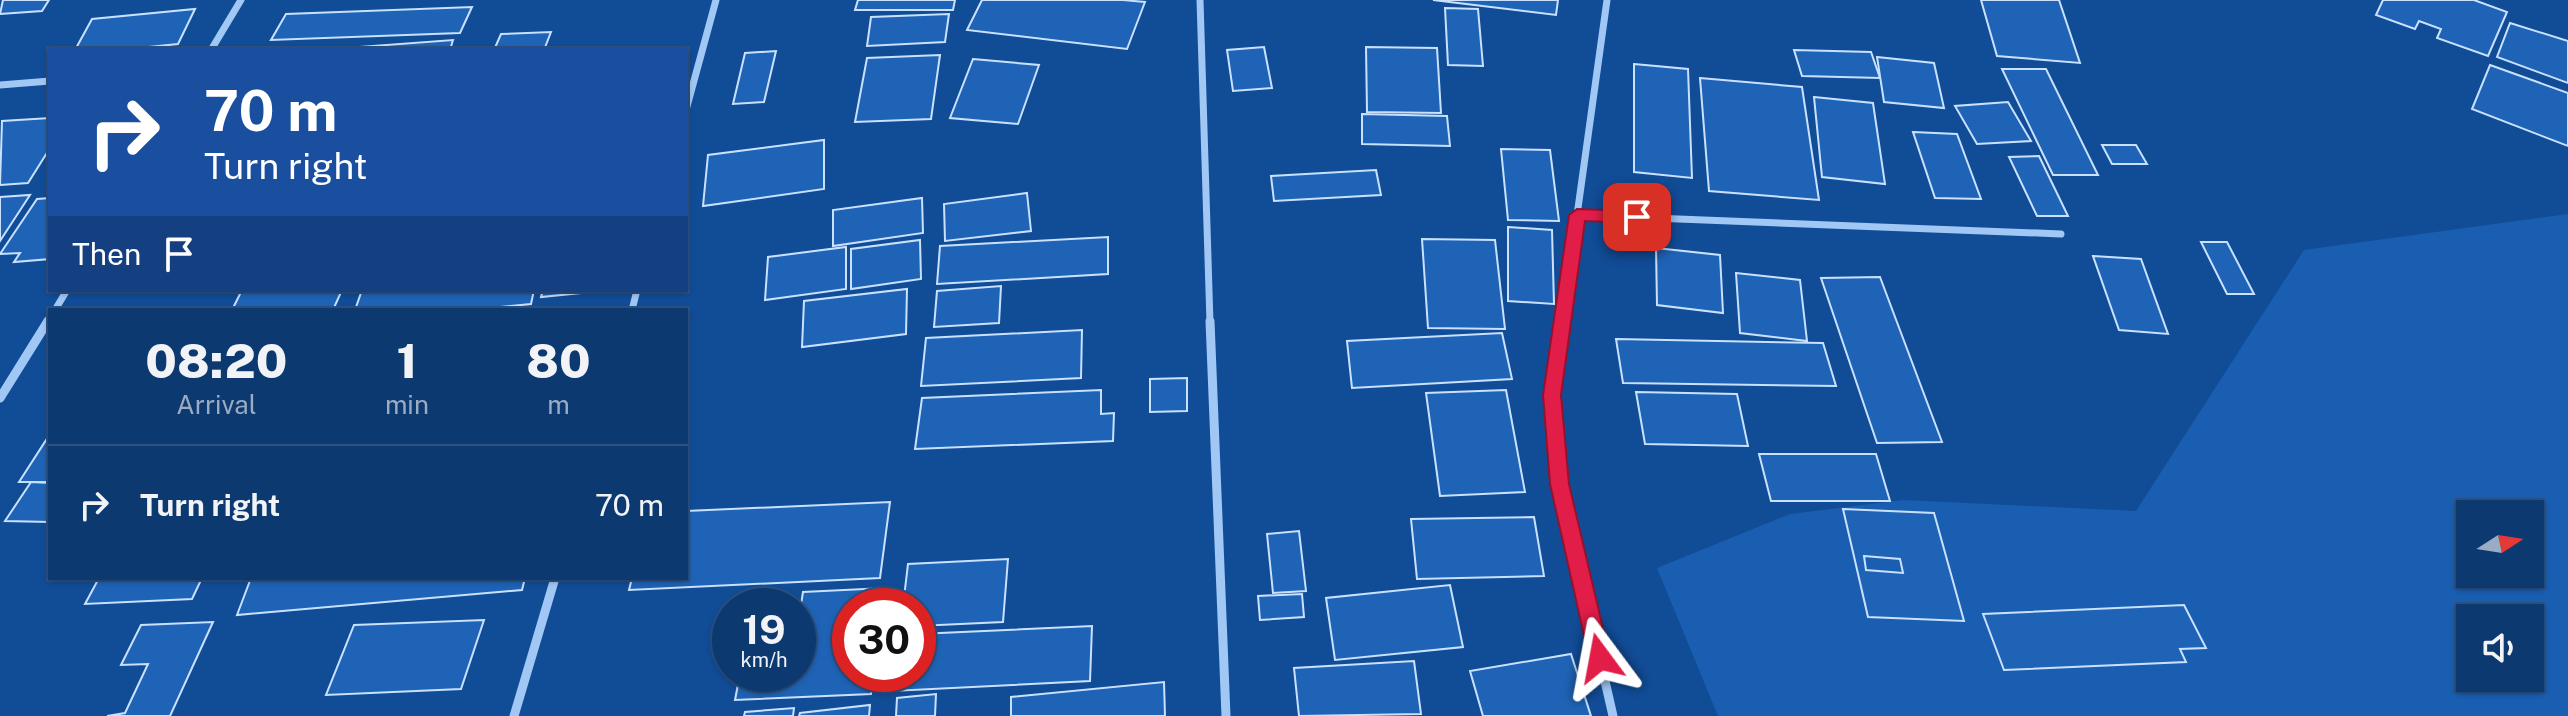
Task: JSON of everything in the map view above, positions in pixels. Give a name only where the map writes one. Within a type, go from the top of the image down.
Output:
[{"type":"street","points":[[212,48],[241,0]]},
{"type":"street","points":[[688,103],[716,0]]},
{"type":"street","points":[[1200,0],[1212,406],[1226,716]]},
{"type":"street","points":[[1607,0],[1552,395],[1560,484],[1613,716]]},
{"type":"street","points":[[0,85],[48,81]]},
{"type":"street","points":[[1577,215],[2061,234]]},
{"type":"street","points":[[0,398],[48,320]]},
{"type":"street","points":[[514,716],[554,580]]},
{"type":"shaded area","points":[[2568,214],[2568,716],[1718,716],[1657,568],[1790,514],[1903,500],[2136,511],[2304,250]]},
{"type":"building","points":[[3,0],[49,0],[42,11],[0,14]]},
{"type":"building","points":[[858,0],[955,0],[953,10],[855,10]]},
{"type":"building","points":[[982,0],[1145,2],[1127,49],[967,30]]},
{"type":"building","points":[[1433,0],[1558,0],[1556,15]]},
{"type":"building","points":[[1981,0],[2059,0],[2080,63],[1997,56]]},
{"type":"building","points":[[2383,0],[2474,0],[2507,12],[2488,56],[2437,38],[2441,29],[2419,21],[2415,29],[2376,15]]},
{"type":"building","points":[[472,7],[460,33],[271,40],[286,14]]},
{"type":"building","points":[[1445,8],[1478,9],[1483,66],[1448,65]]},
{"type":"building","points":[[195,9],[178,44],[139,48],[76,48],[92,19]]},
{"type":"building","points":[[949,14],[945,42],[867,46],[871,17]]},
{"type":"building","points":[[2510,23],[2568,41],[2568,83],[2497,57]]},
{"type":"building","points":[[551,32],[545,48],[495,48],[501,34]]},
{"type":"building","points":[[453,40],[451,48],[346,48]]},
{"type":"building","points":[[1264,47],[1272,88],[1233,91],[1227,50]]},
{"type":"building","points":[[1366,47],[1437,48],[1441,113],[1367,112]]},
{"type":"building","points":[[1794,50],[1871,52],[1880,78],[1802,76]]},
{"type":"building","points":[[776,51],[764,102],[733,104],[745,53]]},
{"type":"building","points":[[940,55],[931,119],[855,122],[867,58]]},
{"type":"building","points":[[1877,57],[1934,63],[1944,108],[1884,102]]},
{"type":"building","points":[[973,59],[1039,65],[1018,124],[950,118]]},
{"type":"building","points":[[1634,64],[1688,69],[1692,178],[1634,172]]},
{"type":"building","points":[[2490,65],[2568,93],[2568,146],[2472,109]]},
{"type":"building","points":[[2002,69],[2046,69],[2098,175],[2053,175]]},
{"type":"building","points":[[1700,78],[1802,87],[1819,200],[1709,191]]},
{"type":"building","points":[[1814,97],[1873,103],[1885,184],[1822,177]]},
{"type":"building","points":[[2008,102],[2031,141],[1977,144],[1955,106]]},
{"type":"building","points":[[1362,114],[1447,116],[1450,146],[1362,144]]},
{"type":"building","points":[[48,118],[48,151],[28,183],[0,185],[2,121]]},
{"type":"building","points":[[1913,132],[1957,134],[1981,199],[1935,198]]},
{"type":"building","points":[[824,140],[824,189],[703,206],[708,155]]},
{"type":"building","points":[[2102,145],[2136,145],[2147,164],[2112,164]]},
{"type":"building","points":[[1501,149],[1550,150],[1559,221],[1508,220]]},
{"type":"building","points":[[2039,156],[2068,216],[2037,216],[2009,157]]},
{"type":"building","points":[[1376,170],[1381,195],[1274,201],[1271,176]]},
{"type":"building","points":[[1027,193],[1031,231],[945,241],[944,204]]},
{"type":"building","points":[[30,195],[0,241],[0,197]]},
{"type":"building","points":[[48,198],[48,259],[14,262],[20,253],[0,254],[37,199]]},
{"type":"building","points":[[922,198],[923,233],[833,246],[833,210]]},
{"type":"building","points":[[1508,227],[1552,230],[1554,304],[1508,301]]},
{"type":"building","points":[[1108,237],[1108,274],[937,284],[940,246]]},
{"type":"building","points":[[1422,239],[1495,240],[1505,329],[1428,328]]},
{"type":"building","points":[[920,240],[921,279],[851,289],[851,249]]},
{"type":"building","points":[[2201,242],[2227,242],[2254,294],[2227,294]]},
{"type":"building","points":[[846,247],[846,289],[765,300],[768,257]]},
{"type":"building","points":[[1656,248],[1720,255],[1723,313],[1657,305]]},
{"type":"building","points":[[2093,256],[2141,259],[2168,334],[2119,330]]},
{"type":"building","points":[[1736,273],[1800,280],[1807,341],[1740,333]]},
{"type":"building","points":[[1880,277],[1942,442],[1877,443],[1821,278]]},
{"type":"building","points":[[1001,286],[999,323],[934,327],[937,291]]},
{"type":"building","points":[[907,289],[906,334],[802,347],[804,301]]},
{"type":"building","points":[[241,292],[341,292],[334,308],[233,308]]},
{"type":"building","points":[[361,292],[534,292],[531,304],[491,308],[356,308]]},
{"type":"building","points":[[542,292],[591,292],[541,297]]},
{"type":"building","points":[[1082,330],[1081,378],[921,386],[926,338]]},
{"type":"building","points":[[1502,333],[1512,379],[1352,388],[1347,341]]},
{"type":"building","points":[[1616,339],[1823,343],[1836,386],[1623,383]]},
{"type":"building","points":[[1187,378],[1187,411],[1150,412],[1150,379]]},
{"type":"building","points":[[1101,390],[1101,414],[1114,413],[1113,441],[915,449],[922,398]]},
{"type":"building","points":[[1506,390],[1525,492],[1440,496],[1426,393]]},
{"type":"building","points":[[1636,392],[1737,394],[1748,446],[1645,444]]},
{"type":"building","points":[[48,437],[48,482],[19,482]]},
{"type":"building","points":[[1759,454],[1876,454],[1890,501],[1771,501]]},
{"type":"building","points":[[31,482],[48,483],[48,522],[5,521]]},
{"type":"building","points":[[890,502],[880,578],[629,590],[632,580],[688,580],[688,511]]},
{"type":"building","points":[[1843,509],[1934,513],[1964,621],[1868,617]],"holes":[[[1864,556],[1900,559],[1903,573],[1866,570]]]},
{"type":"building","points":[[1534,517],[1544,576],[1417,579],[1411,519]]},
{"type":"building","points":[[1299,531],[1306,591],[1273,593],[1267,534]]},
{"type":"building","points":[[1008,559],[1003,622],[936,625],[936,588],[905,588],[908,564]]},
{"type":"building","points":[[98,580],[201,580],[192,599],[85,604]]},
{"type":"building","points":[[250,580],[524,580],[522,590],[237,615]]},
{"type":"building","points":[[1450,585],[1463,647],[1335,660],[1326,598]]},
{"type":"building","points":[[816,591],[832,591],[832,692],[871,694],[735,700],[737,692],[816,692]]},
{"type":"building","points":[[1302,594],[1304,617],[1260,620],[1258,596]]},
{"type":"building","points":[[2184,605],[2206,648],[2180,649],[2186,662],[2004,670],[1983,614]]},
{"type":"building","points":[[484,620],[461,689],[326,695],[354,625]]},
{"type":"building","points":[[213,622],[170,716],[107,716],[125,713],[148,664],[121,665],[141,625]]},
{"type":"building","points":[[1092,626],[1090,681],[936,689],[936,633]]},
{"type":"building","points":[[1571,654],[1591,716],[1483,716],[1470,671]]},
{"type":"building","points":[[1414,661],[1421,714],[1299,716],[1294,668]]},
{"type":"building","points":[[1164,682],[1165,716],[1011,716],[1011,697]]},
{"type":"building","points":[[936,694],[935,716],[896,716],[897,698]]},
{"type":"building","points":[[870,705],[869,716],[799,716],[800,713]]},
{"type":"building","points":[[794,708],[793,716],[744,716],[745,712]]},
{"type":"route","points":[[1600,658],[1560,484],[1552,395],[1577,215],[1637,217]]}]
